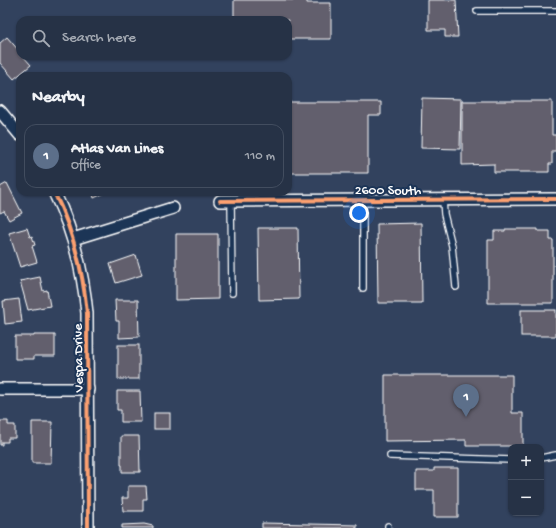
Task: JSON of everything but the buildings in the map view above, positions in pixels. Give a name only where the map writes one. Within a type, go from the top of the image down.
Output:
[{"type":"street","points":[[0,111],[16,130]]},
{"type":"street","name":"Vespa Drive","points":[[56,196],[73,239],[85,294],[88,389],[88,528]]},
{"type":"street","name":"2600 South","points":[[226,200],[556,199]]},
{"type":"street","points":[[73,239],[173,208]]},
{"type":"street","points":[[0,389],[88,389]]},
{"type":"lane","points":[[477,11],[556,11]]},
{"type":"lane","points":[[226,200],[232,293]]},
{"type":"lane","points":[[363,200],[363,288]]},
{"type":"lane","points":[[443,200],[444,214],[452,246],[456,287]]},
{"type":"lane","points":[[544,457],[556,455]]},
{"type":"lane","points":[[390,456],[508,460]]},
{"type":"cycle path","points":[[56,196],[67,221],[76,251],[83,282],[87,313],[88,528]]},
{"type":"cycle path","points":[[220,201],[556,199]]},
{"type":"place","name":"Atlas Van Lines","points":[[466,417]]}]
